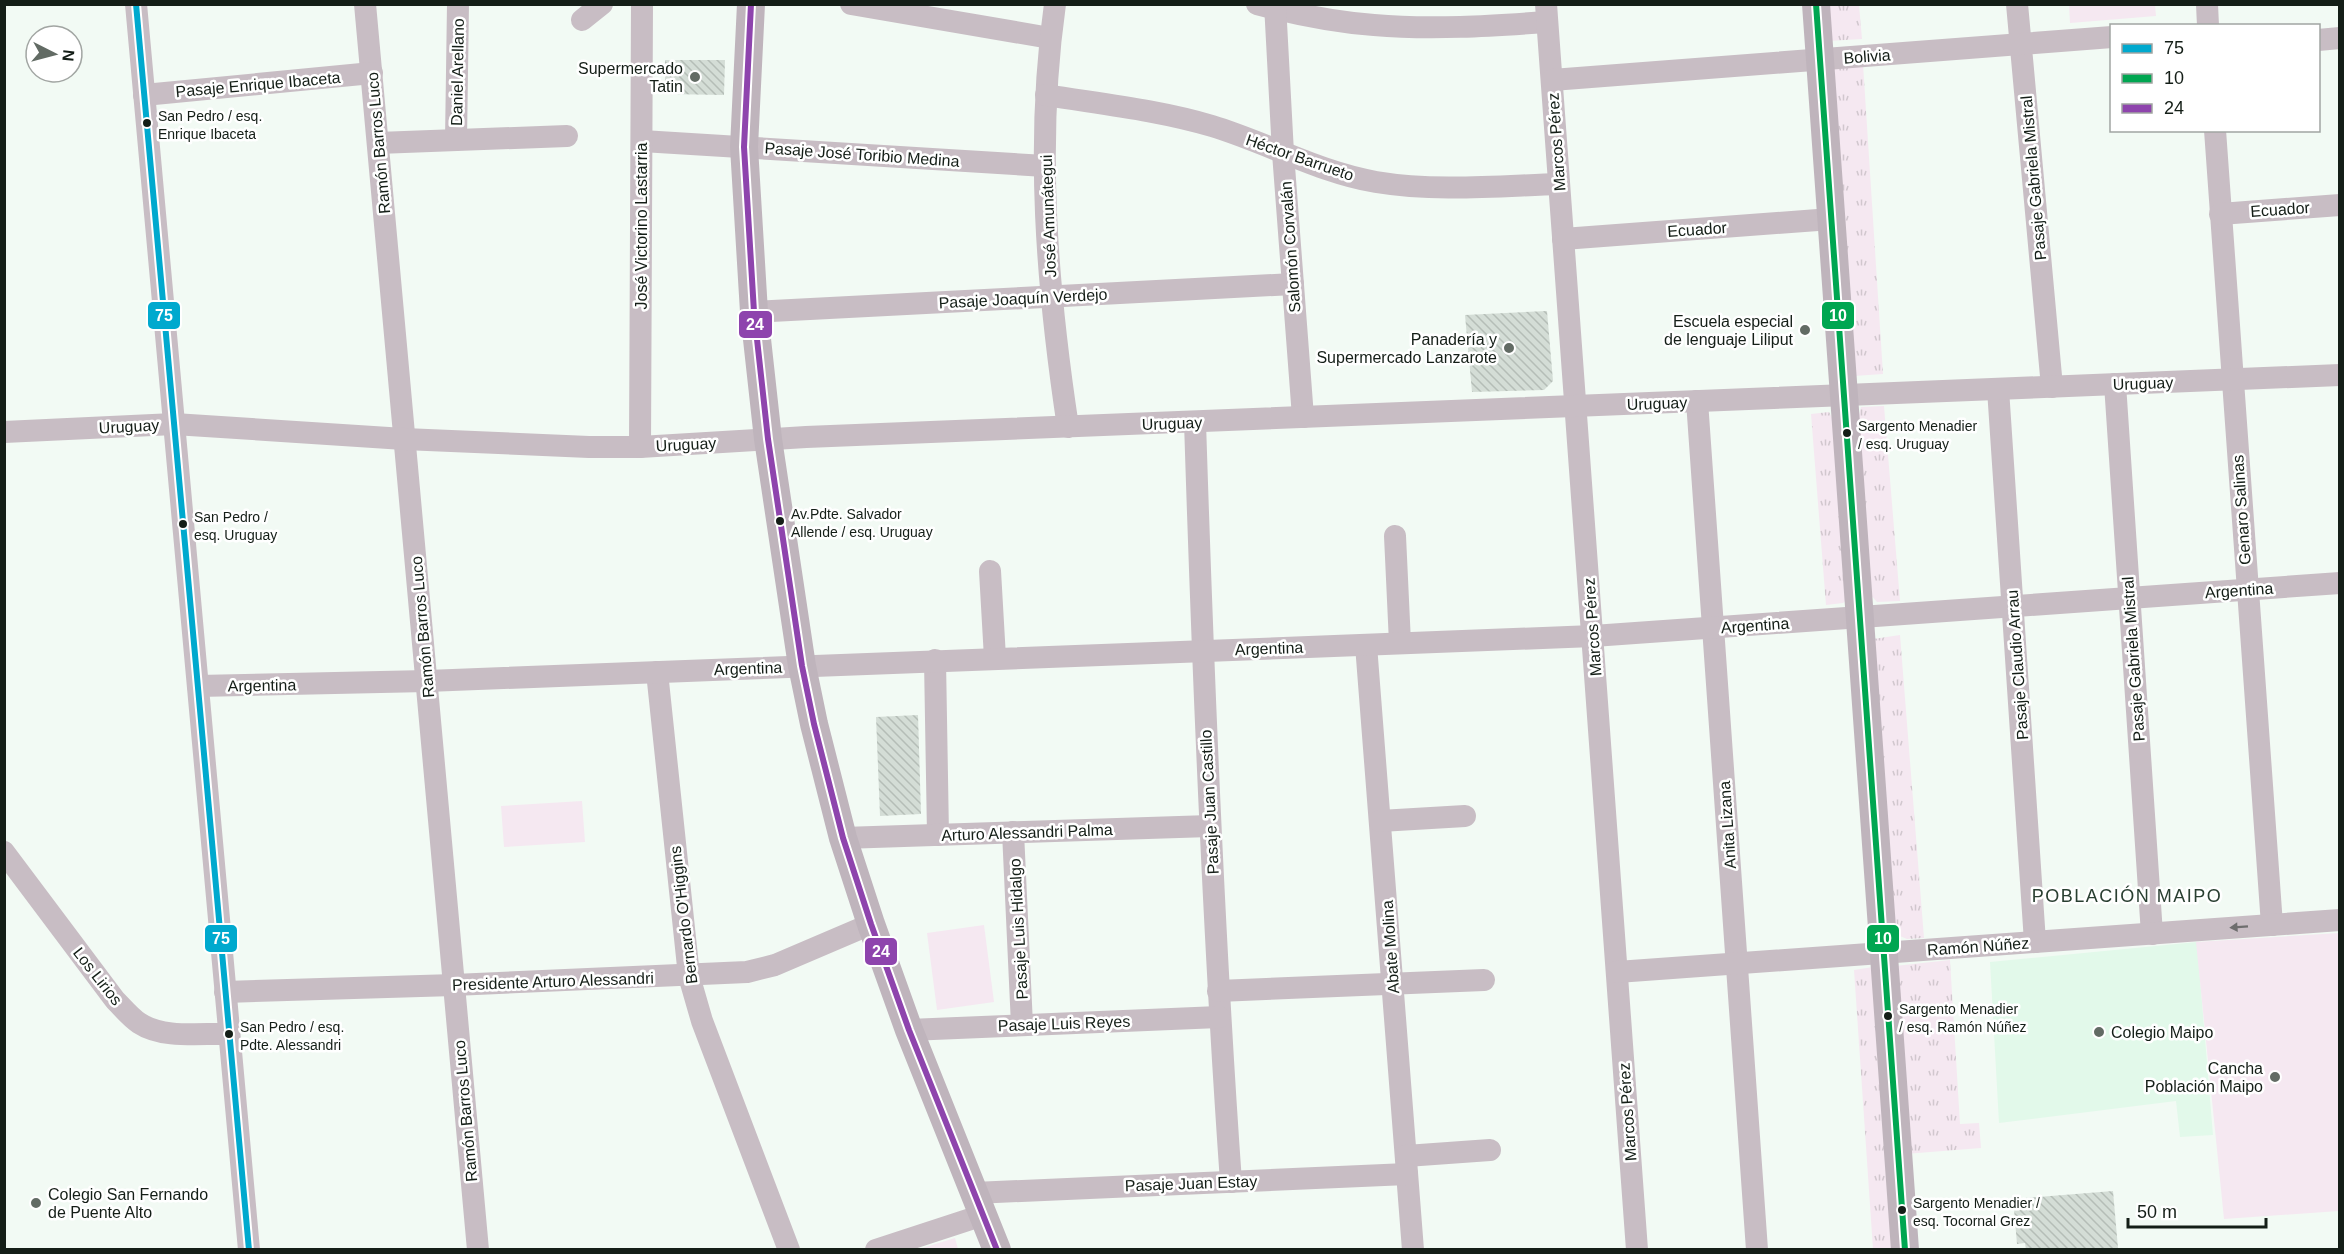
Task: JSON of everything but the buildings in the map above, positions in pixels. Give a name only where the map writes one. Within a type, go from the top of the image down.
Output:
[{"type":"main road","points":[[751,4],[744,147],[754,312],[768,439],[802,666],[819,747],[843,838],[871,924],[909,1030],[997,1250]]},
{"type":"main road","points":[[1816,4],[1905,1250]]},
{"type":"street","points":[[136,4],[249,1250]]},
{"type":"street","name":"Ramón Barros Luco","points":[[366,4],[478,1250]]},
{"type":"street","name":"Daniel Arellano","points":[[456,140],[458,4]]},
{"type":"street","points":[[582,20],[602,4]]},
{"type":"street","name":"José Victorino Lastarria","points":[[640,447],[642,4]]},
{"type":"street","points":[[851,4],[1050,38]]},
{"type":"street","name":"José Amunátegui","points":[[1055,4],[1046,95],[1045,166],[1052,296],[1068,427]]},
{"type":"street","name":"Pasaje Gabriela Mistral","points":[[2017,4],[2052,387]]},
{"type":"street","points":[[2207,4],[2208,24]]},
{"type":"street","points":[[1269,6],[1336,21],[1402,27],[1468,27],[1547,13]]},
{"type":"street","name":"Salomón Corvalán","points":[[1269,6],[1283,153],[1303,417]]},
{"type":"street","name":"Marcos Pérez","points":[[1547,13],[1637,1250]]},
{"type":"street","name":"Bolivia","points":[[1552,80],[2110,37]]},
{"type":"street","points":[[2320,40],[2340,38]]},
{"type":"street","name":"Pasaje Enrique Ibaceta","points":[[144,94],[372,73]]},
{"type":"street","name":"Héctor Barrueto","points":[[1046,95],[1182,118],[1248,139],[1328,170],[1401,185],[1453,187],[1559,184]]},
{"type":"street","name":"Genaro Salinas","points":[[2215,132],[2231,379],[2272,925]]},
{"type":"street","points":[[378,143],[567,136]]},
{"type":"street","name":"Pasaje José Toribio Medina","points":[[642,141],[1045,166]]},
{"type":"street","name":"Ecuador","points":[[2220,214],[2340,205]]},
{"type":"street","name":"Ecuador","points":[[1563,239],[1831,219]]},
{"type":"street","name":"Pasaje Joaquín Verdejo","points":[[754,312],[1293,284]]},
{"type":"street","name":"Uruguay","points":[[4,432],[174,424],[404,439],[640,447],[768,439],[2340,375]]},
{"type":"street","name":"Pasaje Gabriela Mistral","points":[[2115,384],[2152,934]]},
{"type":"street","name":"Pasaje Claudio Arrau","points":[[1998,389],[2036,942]]},
{"type":"street","name":"Anita Lizana","points":[[1698,401],[1757,1250]]},
{"type":"street","name":"Pasaje Juan Castillo","points":[[1195,422],[1210,826],[1231,1182]]},
{"type":"street","points":[[1395,536],[1400,643]]},
{"type":"street","points":[[990,571],[995,658]]},
{"type":"street","name":"Argentina","points":[[198,686],[427,681],[1593,636],[2340,583]]},
{"type":"street","name":"Abate Molina","points":[[1366,645],[1413,1250]]},
{"type":"street","points":[[935,660],[938,835]]},
{"type":"street","name":"Bernardo O'Higgins","points":[[657,672],[689,976],[702,1021],[789,1250]]},
{"type":"street","points":[[1380,821],[1465,816]]},
{"type":"street","name":"Arturo Alessandri Palma","points":[[843,838],[1210,826]]},
{"type":"street","name":"Pasaje Luis Hidalgo","points":[[1013,832],[1022,1025]]},
{"type":"street","name":"Los Lirios","points":[[4,852],[115,1000],[138,1022],[163,1032],[229,1034]]},
{"type":"street","name":"Ramón Núñez","points":[[1617,972],[2340,920]]},
{"type":"street","name":"Presidente Arturo Alessandri","points":[[225,992],[747,972],[766,968],[871,924]]},
{"type":"street","points":[[1218,991],[1484,980]]},
{"type":"street","name":"Pasaje Luis Reyes","points":[[909,1030],[1220,1017]]},
{"type":"street","name":"Pasaje Juan Estay","points":[[876,1250],[978,1204],[1407,1165],[1490,1150]]},
{"type":"shaded area","name":"Colegio Maipo","points":[[2197,942],[2213,1135],[2180,1137],[2176,1101],[1999,1123],[1990,962]]},
{"type":"green space","points":[[1826,5],[1859,5],[1862,39],[1828,41]]},
{"type":"green space","points":[[2069,5],[2155,5],[2156,16],[2070,23]]},
{"type":"green space","points":[[1863,64],[1883,374],[1854,376],[1830,68]]},
{"type":"green space","points":[[1884,406],[1900,601],[1877,602],[1869,593],[1857,422],[1861,407]]},
{"type":"green space","points":[[1829,412],[1835,423],[1849,598],[1843,603],[1826,605],[1811,414]]},
{"type":"green space","points":[[1900,635],[1924,938],[1907,939],[1895,934],[1873,639]]},
{"type":"green space","points":[[582,801],[585,842],[504,847],[501,806]]},
{"type":"green space","points":[[984,925],[994,1002],[937,1010],[927,933]]},
{"type":"green space","name":"Cancha Población Maipo","points":[[2339,933],[2339,1211],[2224,1219],[2196,942]]},
{"type":"green space","points":[[1950,960],[1960,1124],[1979,1123],[1981,1148],[1905,1154],[1895,966]]},
{"type":"green space","points":[[1873,967],[1894,1249],[1873,1249],[1854,970]]},
{"type":"green space","points":[[955,1238],[958,1249],[919,1249]]},
{"type":"transit line","name":"75","points":[[136,4],[249,1250]]},
{"type":"transit line","name":"24","points":[[751,4],[744,147],[754,312],[768,439],[802,666],[843,838],[871,924],[909,1030],[997,1250]]},
{"type":"transit line","name":"10","points":[[1816,4],[1905,1250]]},
{"type":"place","name":"Supermercado Tatin","points":[[695,77]]},
{"type":"place","name":"San Pedro / esq. Enrique Ibaceta","points":[[147,123]]},
{"type":"place","name":"Escuela especial de lenguaje Liliput","points":[[1805,330]]},
{"type":"place","name":"Panadería y Supermercado Lanzarote","points":[[1509,348]]},
{"type":"place","name":"Sargento Menadier / esq. Uruguay","points":[[1847,433]]},
{"type":"place","name":"Av.Pdte. Salvador Allende / esq. Uruguay","points":[[780,521]]},
{"type":"place","name":"San Pedro / esq. Uruguay","points":[[183,524]]},
{"type":"place","name":"Sargento Menadier / esq. Ramón Núñez","points":[[1888,1016]]},
{"type":"place","name":"Colegio Maipo","points":[[2099,1032]]},
{"type":"place","name":"San Pedro / esq. Pdte. Alessandri","points":[[229,1034]]},
{"type":"place","name":"Cancha Población Maipo","points":[[2275,1077]]},
{"type":"place","name":"Colegio San Fernando de Puente Alto","points":[[36,1203]]},
{"type":"place","name":"Sargento Menadier / esq. Tocornal Grez","points":[[1902,1210]]},
{"type":"district","name":"POBLACIÓN MAIPO","points":[[2127,896]]}]
